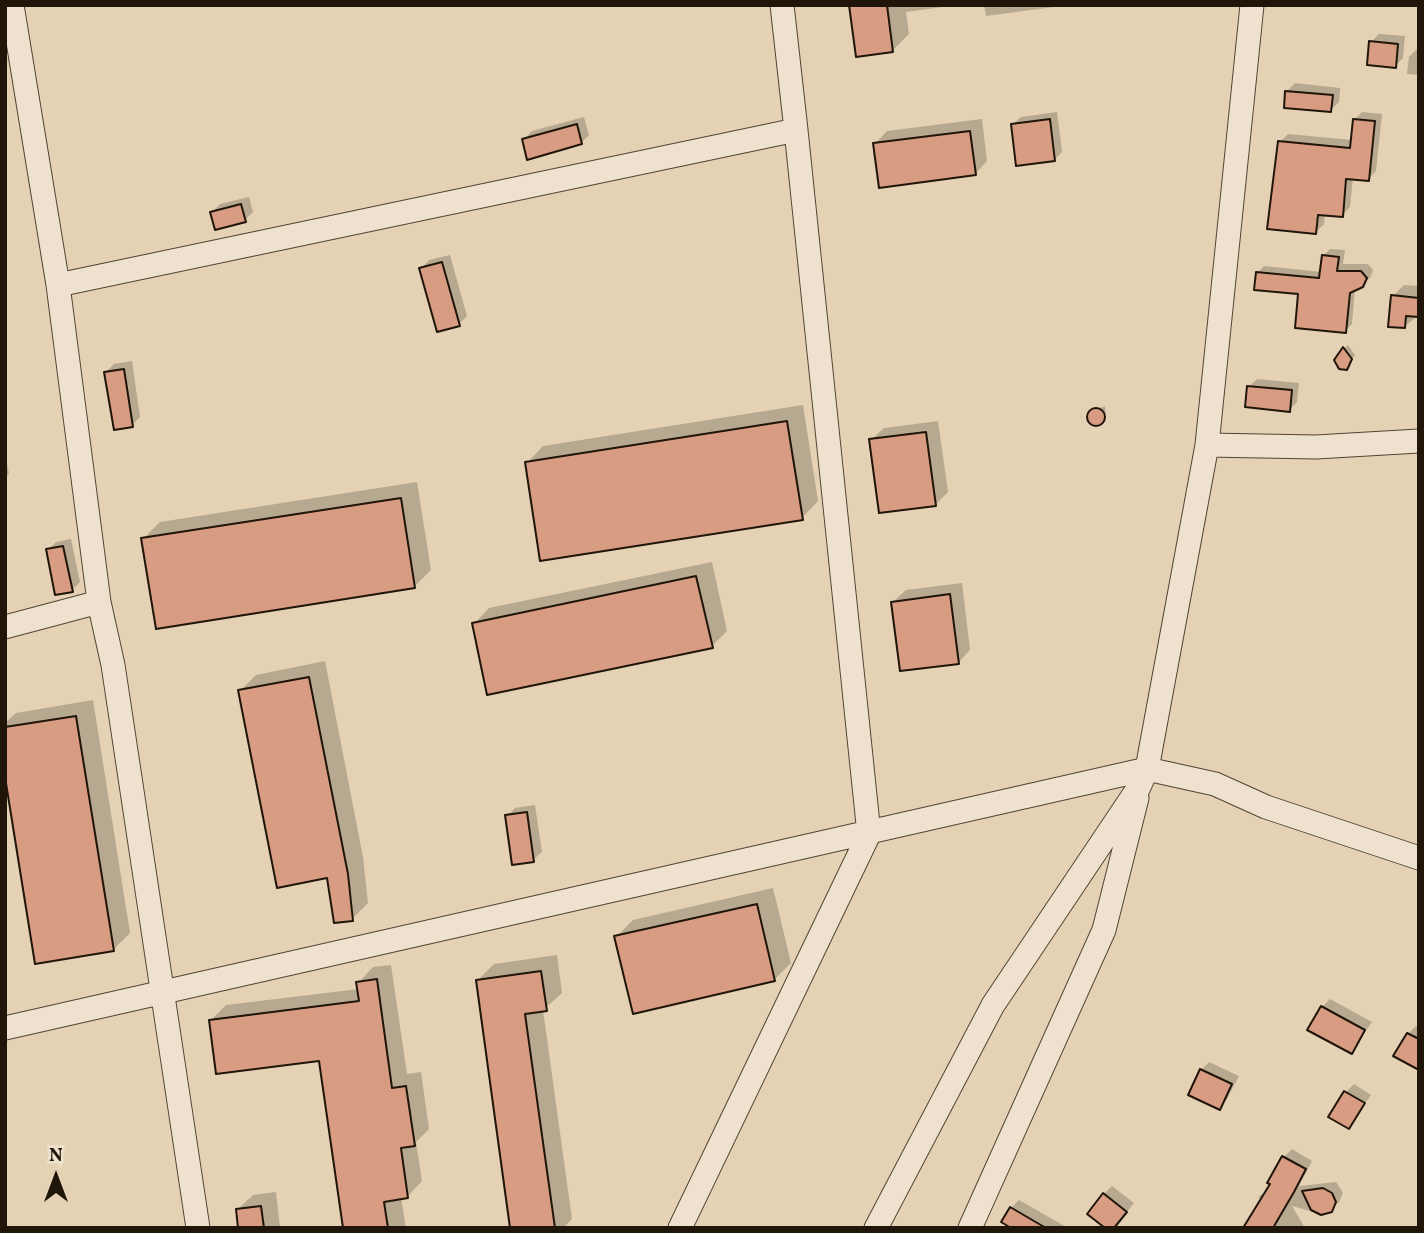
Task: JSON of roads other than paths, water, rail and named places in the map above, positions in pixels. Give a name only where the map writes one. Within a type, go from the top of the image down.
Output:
[{"type":"street","points":[[12,5],[58,285],[99,602],[113,665],[198,1228]]},
{"type":"street","points":[[680,1228],[869,834],[782,5]]},
{"type":"street","points":[[970,1228],[1104,930],[1143,778],[1207,445],[1252,5]]},
{"type":"street","points":[[58,285],[796,130]]},
{"type":"street","points":[[1207,445],[1316,447],[1419,441]]},
{"type":"street","points":[[5,628],[99,602]]},
{"type":"street","points":[[876,1228],[993,1005],[1143,778]]},
{"type":"street","points":[[5,1028],[164,990],[869,834],[1143,778],[1215,784],[1266,807],[1419,858]]}]
